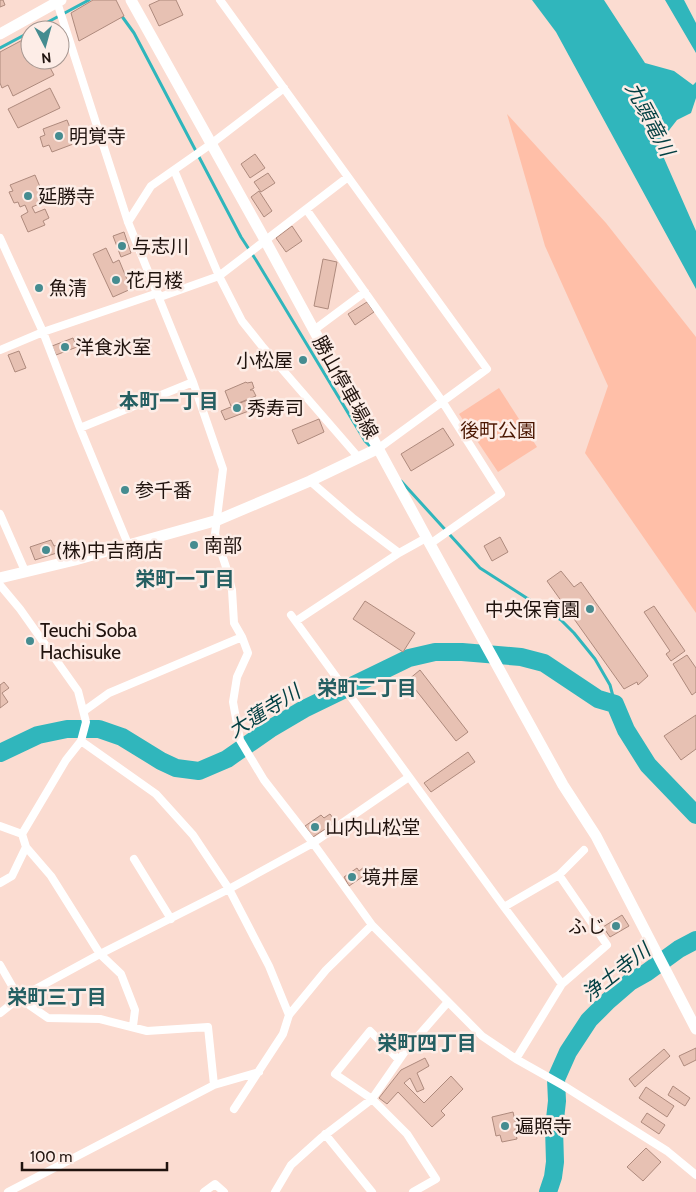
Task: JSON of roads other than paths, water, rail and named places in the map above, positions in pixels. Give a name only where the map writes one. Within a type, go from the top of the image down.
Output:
[{"type":"main road","name":"勝山停車場線","points":[[0,578],[75,560],[218,520],[310,481],[379,448],[132,0]]},
{"type":"main road","points":[[0,34],[59,1]]},
{"type":"main road","points":[[379,448],[428,541],[563,785],[596,836],[646,936],[696,1029]]},
{"type":"street","points":[[220,0],[488,369],[379,448]]},
{"type":"street","points":[[59,1],[128,222],[193,382],[223,469],[215,534],[232,590],[234,623],[248,653],[237,677],[233,702],[240,740],[264,780],[313,843],[372,925],[482,1036],[519,1061],[564,1086],[667,1151],[696,1175]]},
{"type":"street","points":[[128,222],[151,186],[211,144],[284,88]]},
{"type":"street","points":[[174,170],[219,276],[242,321],[359,458]]},
{"type":"street","points":[[0,350],[43,332],[219,276],[348,177]]},
{"type":"street","points":[[306,209],[442,401],[502,494],[428,541],[399,553],[294,618],[562,984]]},
{"type":"street","points":[[0,238],[43,332],[128,544]]},
{"type":"street","points":[[314,330],[365,292]]},
{"type":"street","points":[[80,428],[193,382]]},
{"type":"street","points":[[310,481],[354,519],[399,553]]},
{"type":"street","points":[[0,514],[25,571]]},
{"type":"street","points":[[0,584],[78,691],[86,722],[81,741],[66,760],[22,834],[26,847],[51,876],[100,954],[122,974],[134,1010],[133,1026]]},
{"type":"street","points":[[84,711],[109,693],[242,637]]},
{"type":"street","points":[[81,741],[156,794],[193,834],[229,889],[269,966],[289,1015]]},
{"type":"street","points":[[0,1013],[18,998],[229,889],[313,843],[409,777]]},
{"type":"street","points":[[0,826],[22,834]]},
{"type":"street","points":[[0,883],[12,876],[26,847]]},
{"type":"street","points":[[504,907],[559,875],[584,850]]},
{"type":"street","points":[[134,859],[171,919]]},
{"type":"street","points":[[519,1061],[562,984],[607,946],[559,875]]},
{"type":"street","points":[[234,1109],[283,1034],[289,1015],[326,970],[372,925]]},
{"type":"street","points":[[0,966],[18,998],[48,1018],[100,1019],[147,1031],[208,1027],[214,1085]]},
{"type":"street","points":[[275,1192],[291,1165],[325,1134],[372,1099],[399,1060],[448,1002]]},
{"type":"street","points":[[399,1060],[370,1031],[335,1074],[372,1099],[407,1134],[436,1179],[413,1192]]},
{"type":"street","points":[[8,1192],[214,1085],[259,1072]]},
{"type":"street","points":[[325,1134],[372,1192]]},
{"type":"street","points":[[204,1192],[215,1184],[224,1192]]},
{"type":"water","name":"九頭竜川","points":[[532,0],[604,0],[645,63],[674,71],[693,85],[696,82],[696,98],[691,113],[677,120],[663,138],[663,156],[696,231],[696,289],[556,32]]},
{"type":"water","points":[[665,0],[684,0],[696,23],[696,53]]},
{"type":"waterway","points":[[52,20],[89,0]]},
{"type":"waterway","points":[[121,15],[134,33],[241,237],[365,441],[372,448]]},
{"type":"waterway","points":[[0,48],[20,37]]},
{"type":"waterway","points":[[401,481],[480,568],[561,620],[574,633],[595,659],[610,685],[615,704]]},
{"type":"waterway","name":"大蓮寺川","points":[[0,753],[38,735],[67,729],[99,729],[122,737],[176,768],[199,771],[227,759],[270,729],[304,709],[409,658],[435,652],[462,652],[521,657],[544,663],[598,699],[615,704],[626,730],[648,765],[696,815]]},
{"type":"waterway","name":"浄土寺川","points":[[548,1192],[555,1162],[556,1079],[568,1052],[589,1020],[608,1001],[630,982],[679,949],[696,940]]},
{"type":"place","name":"明覚寺","points":[[59,136]]},
{"type":"place","name":"延勝寺","points":[[28,196]]},
{"type":"place","name":"与志川","points":[[122,246]]},
{"type":"place","name":"花月楼","points":[[116,280]]},
{"type":"place","name":"魚清","points":[[39,288]]},
{"type":"place","name":"洋食氷室","points":[[65,347]]},
{"type":"place","name":"小松屋","points":[[303,360]]},
{"type":"place","name":"秀寿司","points":[[237,408]]},
{"type":"place","name":"参千番","points":[[125,490]]},
{"type":"place","name":"南部","points":[[194,545]]},
{"type":"place","name":"(株)中吉商店","points":[[46,550]]},
{"type":"place","name":"中央保育園","points":[[590,609]]},
{"type":"place","name":"Teuchi Soba Hachisuke","points":[[30,641]]},
{"type":"place","name":"山内山松堂","points":[[315,827]]},
{"type":"place","name":"境井屋","points":[[352,877]]},
{"type":"place","name":"ふじ","points":[[616,926]]},
{"type":"place","name":"遍照寺","points":[[505,1126]]},
{"type":"district","name":"本町一丁目","points":[[169,401]]},
{"type":"district","name":"栄町一丁目","points":[[185,579]]},
{"type":"district","name":"栄町二丁目","points":[[367,688]]},
{"type":"district","name":"栄町三丁目","points":[[57,997]]},
{"type":"district","name":"栄町四丁目","points":[[427,1043]]},
{"type":"park label","name":"後町公園","points":[[498,430]]}]
